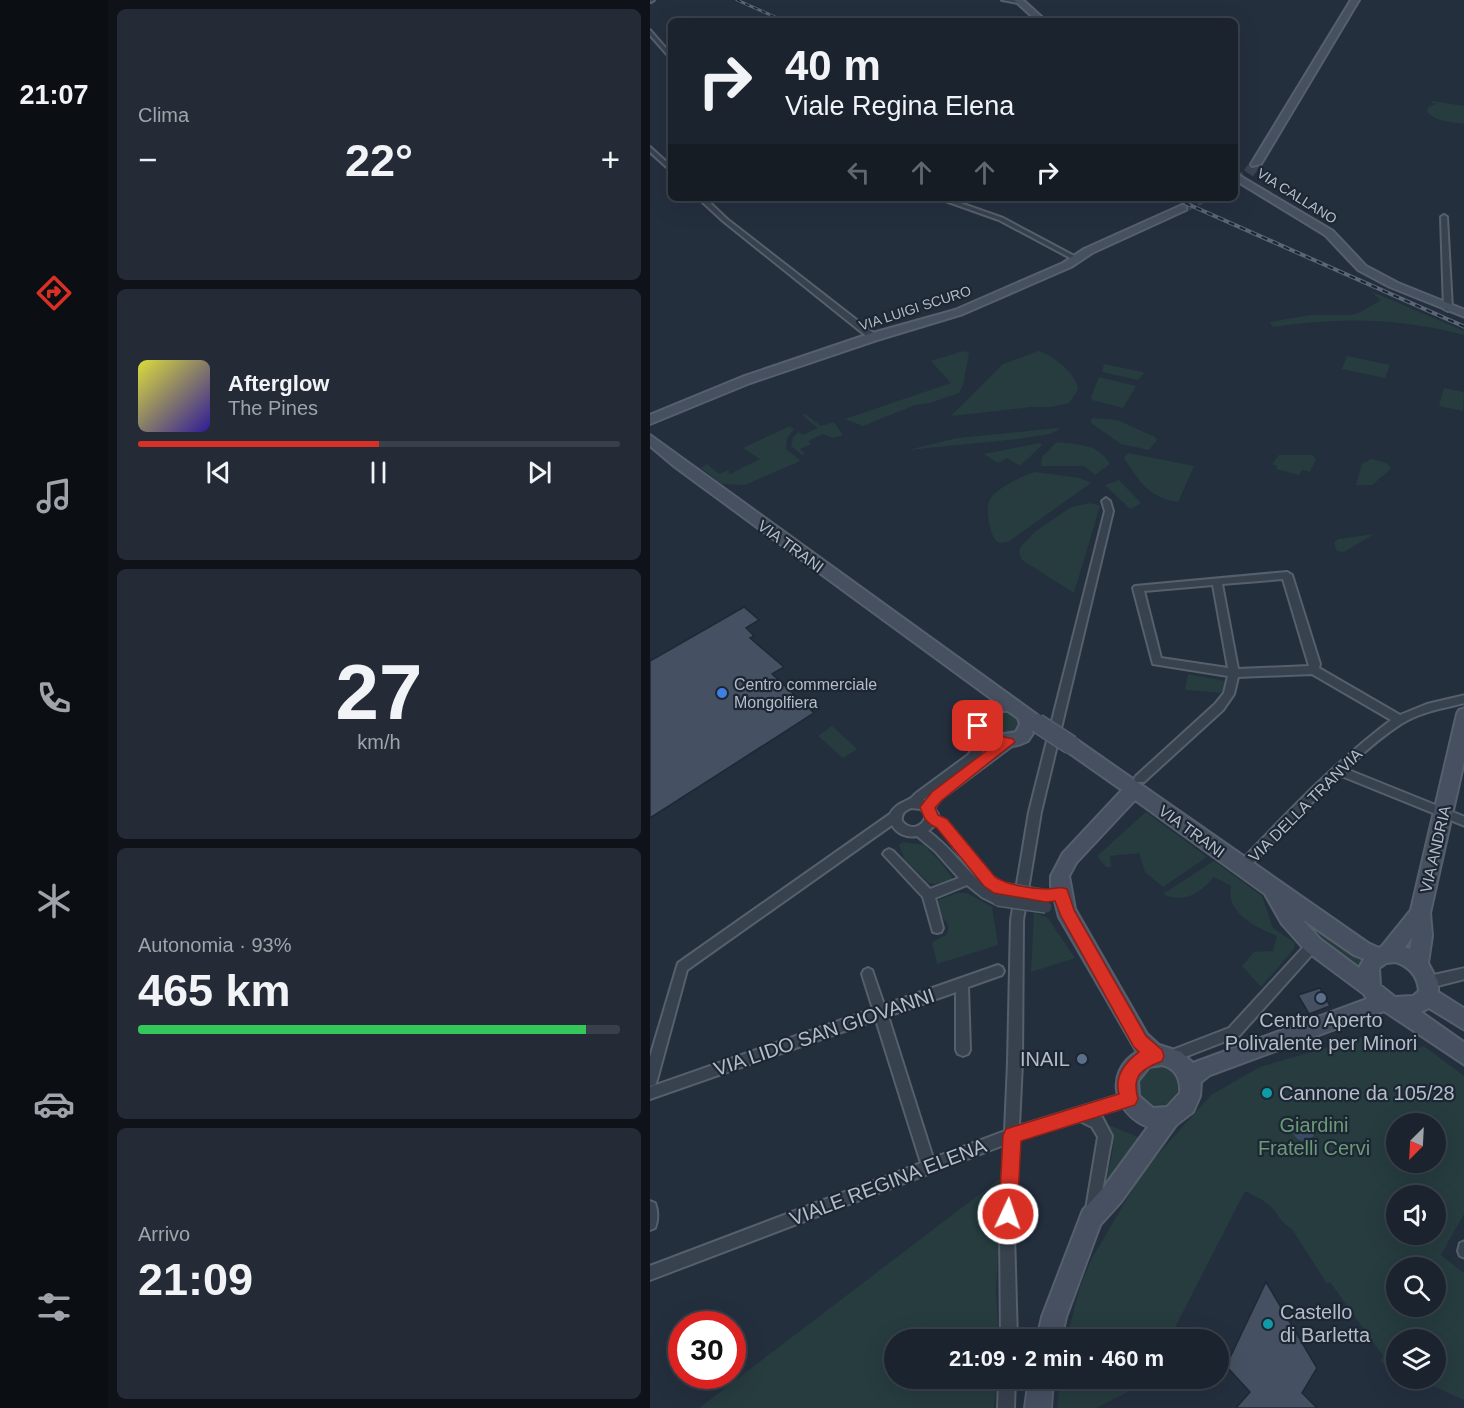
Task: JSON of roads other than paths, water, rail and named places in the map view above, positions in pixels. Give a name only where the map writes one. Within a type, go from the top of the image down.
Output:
[{"type":"main road","points":[[1018,0],[1039,18]]},
{"type":"main road","points":[[1256,164],[1355,0]]},
{"type":"main road","name":"VIA CALLANO","points":[[1238,178],[1329,233],[1362,268],[1448,309],[1464,314]]},
{"type":"main road","name":"VIA LUIGI SCURO","points":[[650,420],[746,380],[874,337],[959,312],[1182,208]]},
{"type":"main road","name":"VIA TRANI","points":[[650,439],[753,518],[1011,705],[1025,731]]},
{"type":"main road","name":"VIA TRANI","points":[[935,649],[980,695],[987,709]]},
{"type":"main road","points":[[987,739],[979,731],[978,722],[987,709],[999,705],[1011,705]]},
{"type":"main road","name":"VIA ANDRIA","points":[[1418,963],[1422,936],[1420,913],[1444,813],[1464,714]]},
{"type":"main road","name":"VIA TRANI","points":[[987,739],[1025,731],[1074,749],[1137,784],[1242,867],[1361,949],[1384,955]]},
{"type":"main road","points":[[1051,1329],[1091,1218],[1112,1195],[1160,1123],[1181,1112],[1192,1091],[1174,1065],[1140,1041],[1054,900],[1060,876],[1069,858],[1137,784]]},
{"type":"main road","name":"VIA TRANI","points":[[1272,888],[1289,918],[1313,945],[1464,1055]]},
{"type":"main road","name":"VIA ANDRIA","points":[[1384,955],[1420,913]]},
{"type":"main road","points":[[1383,998],[1368,969],[1384,955],[1405,955],[1418,963],[1428,988],[1464,1021]]},
{"type":"main road","points":[[1160,1123],[1140,1112],[1129,1099],[1127,1079],[1383,998],[1417,1004],[1428,988]]},
{"type":"main road","points":[[1038,1408],[1040,1389]]},
{"type":"street","points":[[1006,0],[1018,0]]},
{"type":"street","points":[[650,32],[668,53]]},
{"type":"street","points":[[650,149],[668,166]]},
{"type":"street","points":[[704,201],[725,220],[874,337]]},
{"type":"street","points":[[949,201],[1001,219],[1076,259]]},
{"type":"street","points":[[1444,217],[1448,309]]},
{"type":"street","points":[[1009,1329],[1007,1233],[1012,1135],[1017,920],[1035,812],[1109,511],[1106,501]]},
{"type":"street","points":[[1314,670],[1315,664],[1287,575],[1138,588],[1157,661],[1234,673],[1314,670],[1399,720]]},
{"type":"street","points":[[1137,784],[1229,694],[1234,673],[1217,582]]},
{"type":"street","name":"VIA DELLA TRANVIA","points":[[1242,867],[1337,770],[1399,720],[1431,707],[1464,699]]},
{"type":"street","points":[[928,807],[937,796],[1025,731]]},
{"type":"street","points":[[916,803],[919,797],[972,758],[987,739]]},
{"type":"street","points":[[1337,770],[1464,822]]},
{"type":"street","points":[[650,1080],[682,967],[895,817],[900,808],[916,803],[928,807]]},
{"type":"street","points":[[928,807],[932,819],[942,824],[999,894]]},
{"type":"street","points":[[895,817],[895,822],[902,830],[919,831],[930,838],[967,880],[999,894],[1054,900]]},
{"type":"street","points":[[919,831],[928,826],[932,819]]},
{"type":"street","points":[[889,854],[929,895],[937,928]]},
{"type":"street","points":[[929,895],[967,880]]},
{"type":"street","points":[[1174,1065],[1234,1032],[1313,945]]},
{"type":"street","name":"VIA LIDO SAN GIOVANNI","points":[[650,1093],[998,971]]},
{"type":"street","points":[[1428,988],[1464,973]]},
{"type":"street","points":[[868,974],[878,1012],[929,1167]]},
{"type":"street","points":[[962,983],[963,1050]]},
{"type":"street","name":"VIALE REGINA ELENA","points":[[650,1273],[1012,1135],[1129,1099]]},
{"type":"street","points":[[1081,1114],[1097,1122],[1105,1136],[1091,1218]]},
{"type":"street","points":[[650,1208],[650,1223]]},
{"type":"street","points":[[1006,1408],[1007,1389]]},
{"type":"water","points":[[1304,1119],[1314,1126],[1315,1130],[1308,1140],[1304,1141],[1294,1134],[1293,1130],[1300,1120]]},
{"type":"tunnel","points":[[1252,169],[1256,164]]},
{"type":"tunnel","points":[[1238,180],[1248,174],[1253,167]]},
{"type":"tunnel","points":[[1182,208],[1196,201]]},
{"type":"railway","points":[[737,0],[777,18]]},
{"type":"railway","points":[[1181,201],[1465,327]]},
{"type":"place","name":"Centro commerciale Mongolfiera","points":[[722,693]]},
{"type":"place","name":"Centro Aperto Polivalente per Minori","points":[[1321,998]]},
{"type":"place","name":"INAIL","points":[[1082,1059]]},
{"type":"place","name":"Cannone da 105/28","points":[[1267,1093]]},
{"type":"place","name":"Castello di Barletta","points":[[1268,1324]]},
{"type":"park label","name":"Giardini Fratelli Cervi","points":[[1314,1136]]}]
